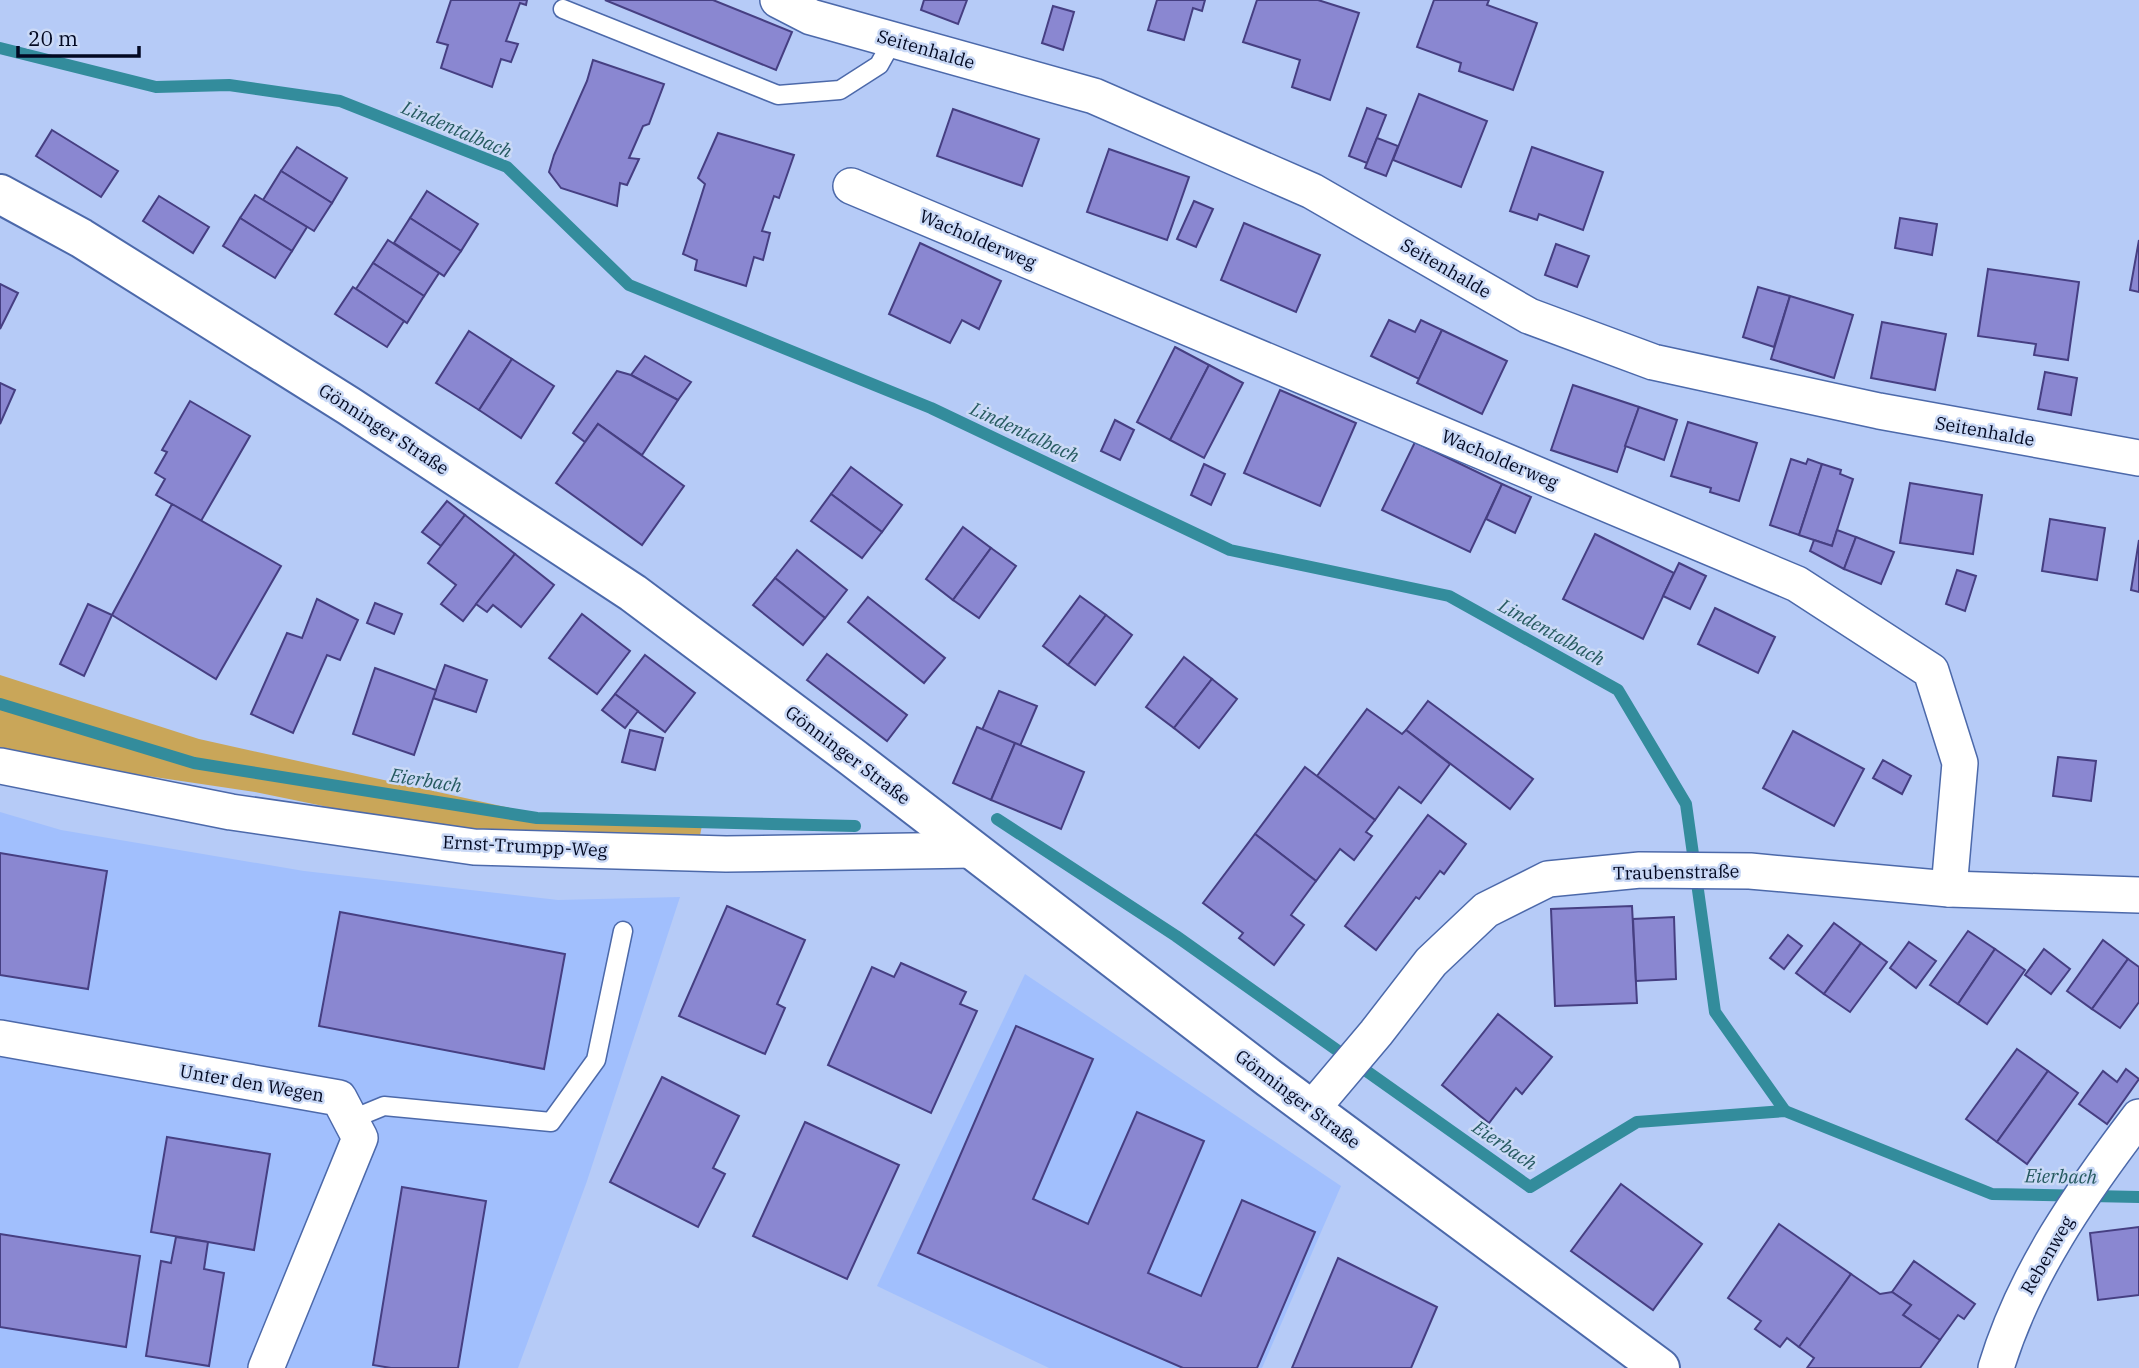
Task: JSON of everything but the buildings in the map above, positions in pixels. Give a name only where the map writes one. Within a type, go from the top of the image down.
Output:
[{"type":"street","name":"Seitenhalde","points":[[778,0],[811,17],[1094,96],[1312,191],[1528,316],[1653,362],[1879,411],[2139,458]]},
{"type":"street","name":"Wacholderweg","points":[[851,186],[1808,591],[1931,671],[1960,763],[1948,889]]},
{"type":"street","name":"Gönninger Straße","points":[[0,194],[81,238],[349,405],[610,578],[852,757],[1311,1110],[1660,1368]]},
{"type":"street","name":"Ernst-Trumpp-Weg","points":[[0,766],[231,811],[474,847],[726,854],[967,846]]},
{"type":"street","name":"Traubenstraße","points":[[1311,1110],[1431,962],[1486,910],[1548,879],[1640,870],[1750,871],[1948,889],[2139,895]]},
{"type":"street","name":"Unter den Wegen","points":[[0,1038],[339,1098],[350,1120]]},
{"type":"street","name":"Rebenweg","points":[[1996,1368],[2007,1331],[2025,1289],[2071,1213],[2139,1117]]},
{"type":"street","points":[[266,1368],[360,1138],[350,1120]]},
{"type":"lane","points":[[563,9],[778,95],[840,90],[879,65],[893,40]]},
{"type":"lane","points":[[350,1120],[384,1106],[551,1122],[596,1060],[623,931]]},
{"type":"shaded area","points":[[0,675],[199,739],[533,813],[703,820],[698,846],[435,829],[255,792],[0,754]]},
{"type":"shaded area","points":[[0,812],[61,830],[304,871],[558,900],[680,897],[587,1181],[518,1368],[0,1368]]},
{"type":"shaded area","points":[[1025,974],[1341,1186],[1262,1368],[1049,1368],[877,1286]]},
{"type":"waterway","name":"Lindentalbach","points":[[0,48],[156,87],[229,85],[340,101],[507,167],[629,285],[931,408],[1230,550],[1449,596],[1618,690],[1686,804],[1715,1012],[1785,1111]]},
{"type":"waterway","name":"Eierbach","points":[[0,704],[194,763],[537,818],[855,826]]},
{"type":"waterway","name":"Eierbach","points":[[997,819],[1176,936],[1530,1187],[1637,1122],[1785,1111],[1992,1194],[2139,1197]]}]
